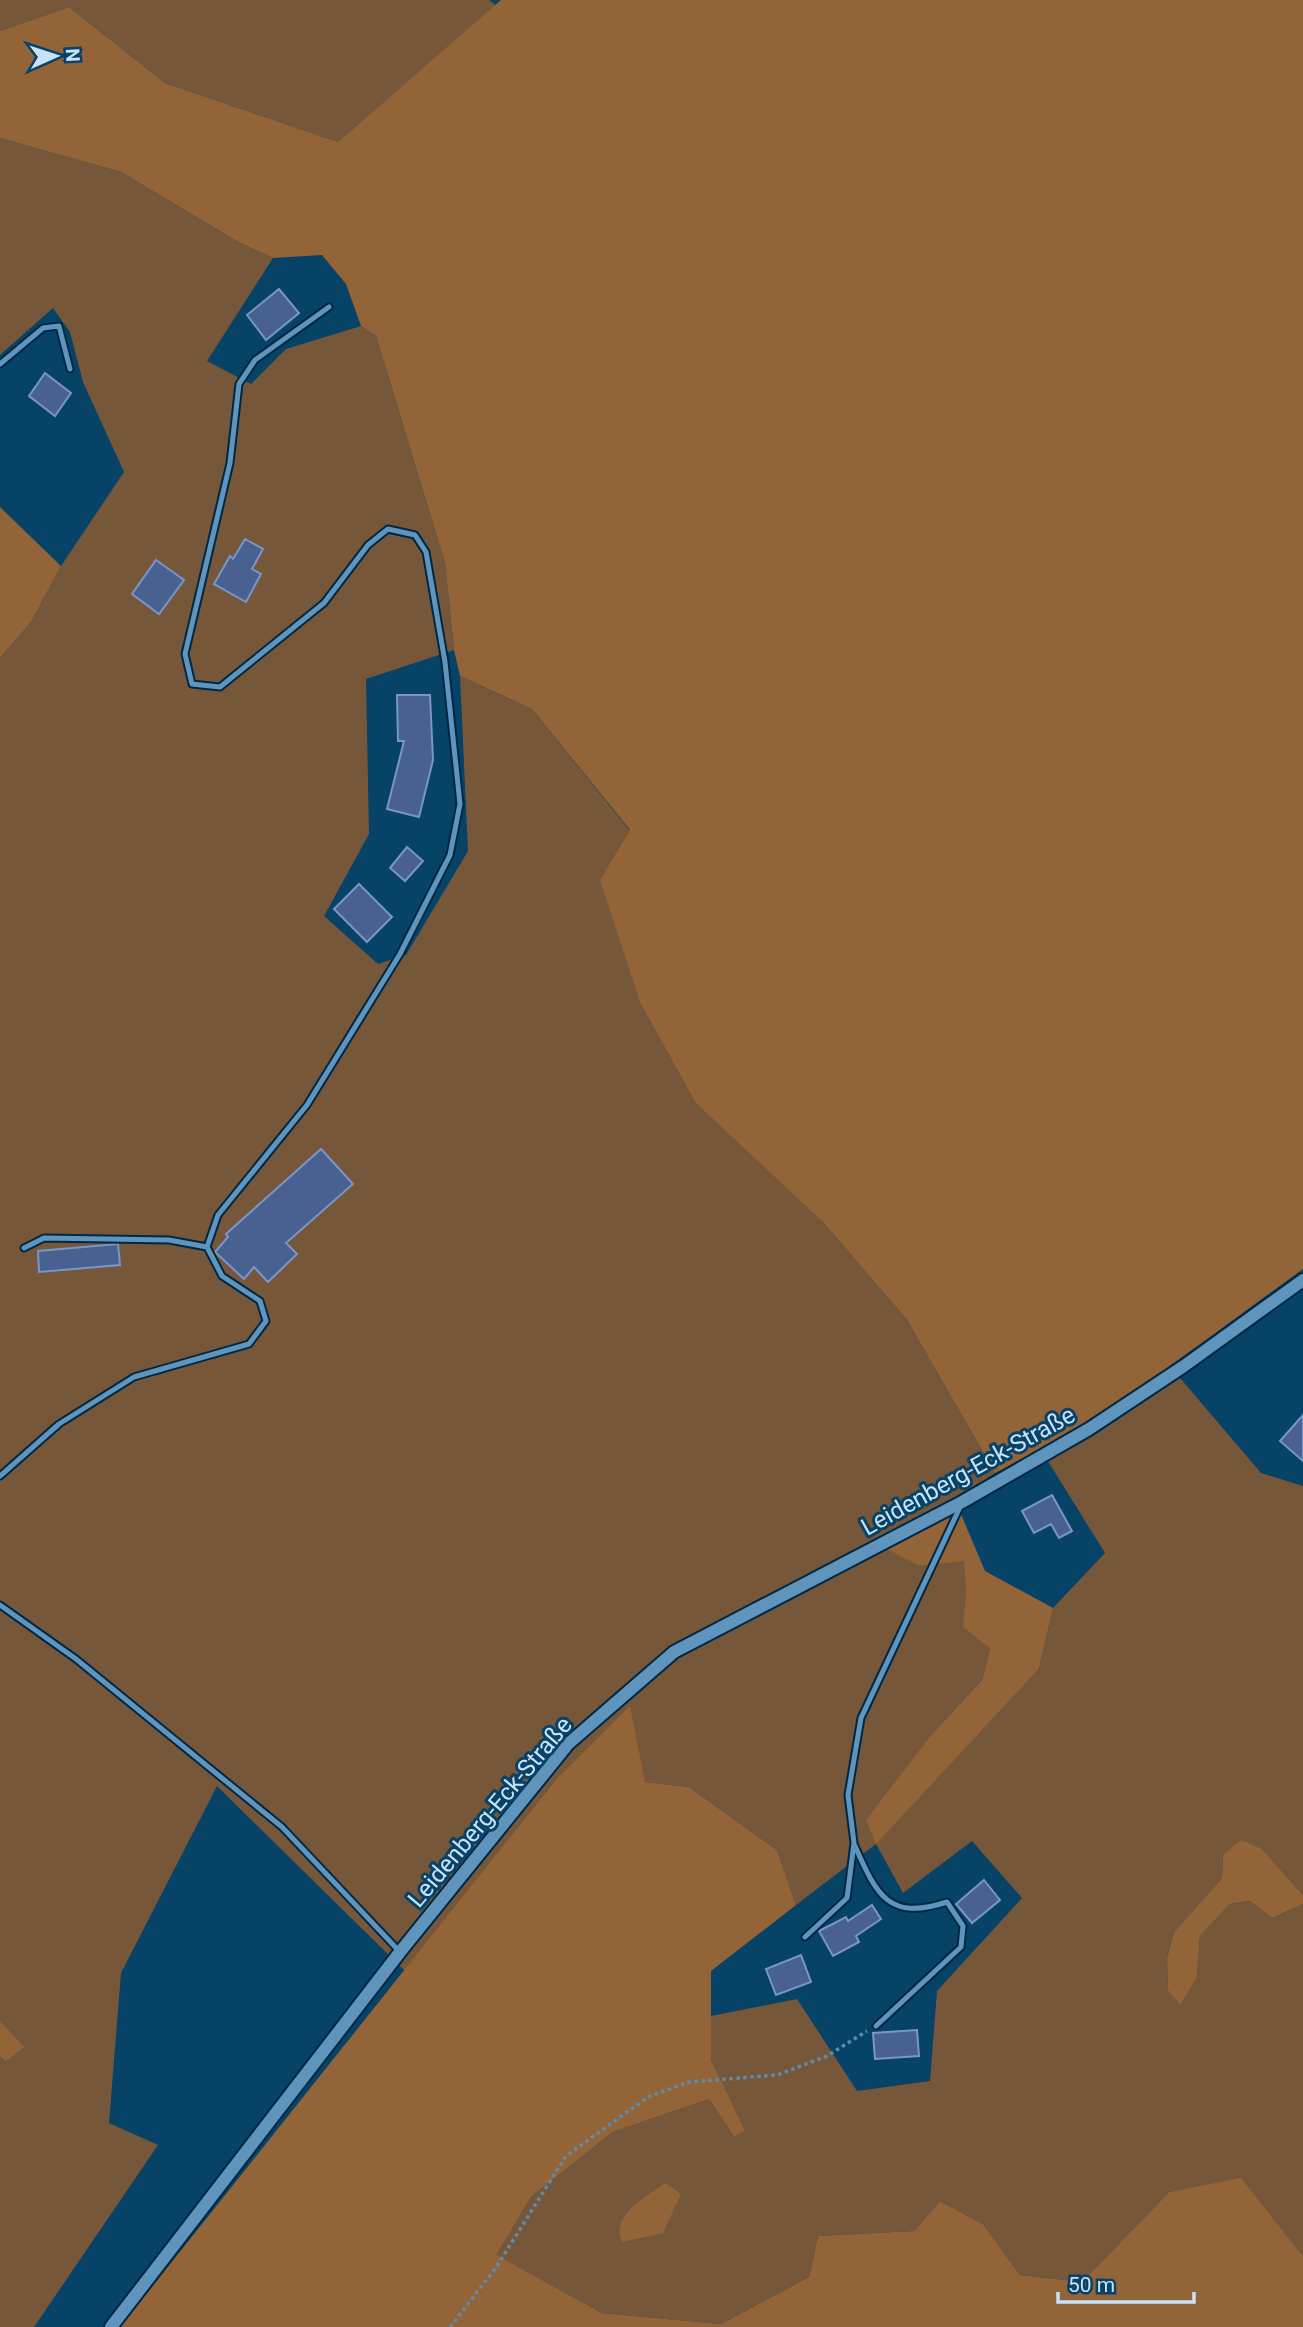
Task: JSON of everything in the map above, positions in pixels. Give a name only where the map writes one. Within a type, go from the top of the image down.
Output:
[{"type":"street","name":"Leidenberg-Eck-Straße","points":[[111,2327],[400,1952],[568,1744],[674,1652],[962,1502],[1089,1429],[1184,1366],[1303,1280]]},
{"type":"lane","points":[[0,1476],[59,1424],[134,1377],[249,1344],[266,1321],[260,1301],[222,1276],[207,1247],[218,1215],[307,1105],[400,954],[450,855],[460,804],[445,662],[426,552],[415,535],[388,529],[368,545],[324,603],[220,687],[192,684],[185,653],[230,463],[239,384],[255,360],[329,307]]},
{"type":"lane","points":[[0,364],[43,328],[59,326],[70,369]]},
{"type":"lane","points":[[24,1248],[44,1238],[169,1240],[207,1247]]},
{"type":"lane","points":[[805,1937],[847,1898],[854,1843],[848,1794],[861,1718],[962,1502]]},
{"type":"lane","points":[[0,1605],[76,1659],[282,1827],[400,1952]]},
{"type":"lane","points":[[854,1843],[872,1884],[897,1908],[923,1910],[947,1902],[963,1926],[961,1947],[876,2026]]},
{"type":"path","points":[[450,2327],[495,2269],[566,2156],[649,2097],[689,2081],[777,2075],[827,2056],[876,2026]]},
{"type":"shaded area","points":[[0,0],[489,0],[496,5],[338,142],[165,83],[69,7],[0,31]]},
{"type":"shaded area","points":[[501,0],[1303,0],[1303,1269],[1115,1403],[1036,1452],[995,1473],[907,1320],[822,1221],[696,1103],[640,1002],[600,880],[630,830],[532,709],[460,676],[454,650],[445,563],[376,336],[361,326],[346,284],[322,255],[273,258],[240,243],[121,172],[0,138],[0,31],[69,7],[165,83],[338,142]]},
{"type":"shaded area","points":[[0,138],[121,172],[240,243],[273,258],[207,361],[251,384],[286,349],[361,326],[376,336],[445,563],[454,650],[366,679],[369,834],[324,916],[378,964],[406,955],[468,851],[460,676],[532,709],[630,831],[822,1221],[907,1320],[995,1473],[916,1531],[888,1548],[920,1566],[965,1560],[966,1592],[990,1648],[982,1680],[932,1734],[900,1778],[876,1843],[1039,1669],[1053,1608],[1105,1553],[1041,1450],[1169,1365],[1261,1473],[1303,1486],[1303,1895],[1262,1849],[1223,1855],[1222,1878],[1174,1932],[1167,1958],[1168,1990],[1197,1977],[1200,1936],[1230,1904],[1250,1901],[1272,1918],[1303,1904],[1303,2256],[1241,2179],[1169,2192],[1082,2282],[1020,2275],[983,2224],[940,2201],[914,2231],[818,2236],[809,2277],[721,2324],[602,2313],[495,2255],[531,2197],[613,2132],[709,2099],[734,2137],[744,2131],[711,2060],[711,2016],[797,1999],[857,2091],[930,2081],[937,1991],[1022,1898],[972,1841],[903,1893],[876,1844],[796,1905],[777,1850],[689,1787],[645,1782],[554,1782],[405,1971],[217,1786],[121,1973],[109,2123],[158,2145],[34,2327],[0,2327],[0,2056],[7,2060],[25,2047],[0,2021],[0,658],[31,622],[61,566],[124,472],[83,382],[70,332],[53,308],[0,355]]},
{"type":"shaded area","points":[[0,507],[61,566],[31,622],[0,658]]},
{"type":"shaded area","points":[[955,1500],[985,1571],[1053,1608],[1039,1669],[876,1844],[866,1820],[932,1734],[982,1680],[990,1648],[963,1627],[966,1592],[964,1561],[920,1566],[887,1549],[914,1534]]},
{"type":"shaded area","points":[[630,1706],[645,1782],[689,1787],[777,1850],[796,1905],[711,1971],[711,2060],[745,2131],[734,2137],[709,2099],[613,2132],[531,2197],[496,2255],[602,2313],[721,2324],[809,2277],[818,2236],[914,2231],[940,2201],[983,2224],[1020,2275],[1082,2282],[1169,2192],[1241,2178],[1303,2256],[1303,2327],[120,2327],[554,1782]]},
{"type":"shaded area","points":[[1241,1840],[1262,1849],[1303,1895],[1303,1904],[1272,1918],[1250,1901],[1230,1904],[1200,1936],[1197,1977],[1180,2005],[1168,1990],[1167,1958],[1174,1932],[1222,1878],[1223,1855]]},
{"type":"shaded area","points":[[0,2021],[25,2047],[6,2061],[0,2056]]},
{"type":"shaded area","points":[[665,2183],[681,2194],[663,2233],[622,2242],[621,2223],[625,2215],[639,2201]]},
{"type":"building","points":[[279,289],[299,313],[266,340],[247,315]]},
{"type":"building","points":[[45,373],[71,393],[55,416],[29,396]]},
{"type":"building","points":[[245,539],[263,549],[252,569],[261,574],[246,602],[214,584],[230,556],[233,559]]},
{"type":"building","points":[[156,560],[184,580],[159,614],[132,594]]},
{"type":"building","points":[[397,695],[430,695],[433,760],[419,817],[387,809],[404,741],[398,741]]},
{"type":"building","points":[[407,847],[423,861],[405,881],[390,868]]},
{"type":"building","points":[[359,884],[392,917],[367,942],[334,909]]},
{"type":"building","points":[[321,1149],[353,1184],[286,1243],[297,1254],[268,1282],[254,1267],[244,1279],[215,1252],[228,1237],[226,1234]]},
{"type":"building","points":[[118,1244],[120,1265],[39,1272],[38,1251]]},
{"type":"building","points":[[1303,1415],[1303,1461],[1280,1441]]},
{"type":"building","points":[[1052,1495],[1072,1531],[1059,1538],[1051,1524],[1034,1533],[1022,1511]]},
{"type":"building","points":[[984,1880],[1000,1900],[972,1923],[956,1904]]},
{"type":"building","points":[[872,1905],[881,1919],[856,1936],[859,1942],[833,1956],[819,1931],[846,1917],[848,1921]]},
{"type":"building","points":[[801,1955],[811,1982],[776,1995],[766,1969]]},
{"type":"building","points":[[917,2030],[919,2056],[875,2059],[873,2033]]}]
